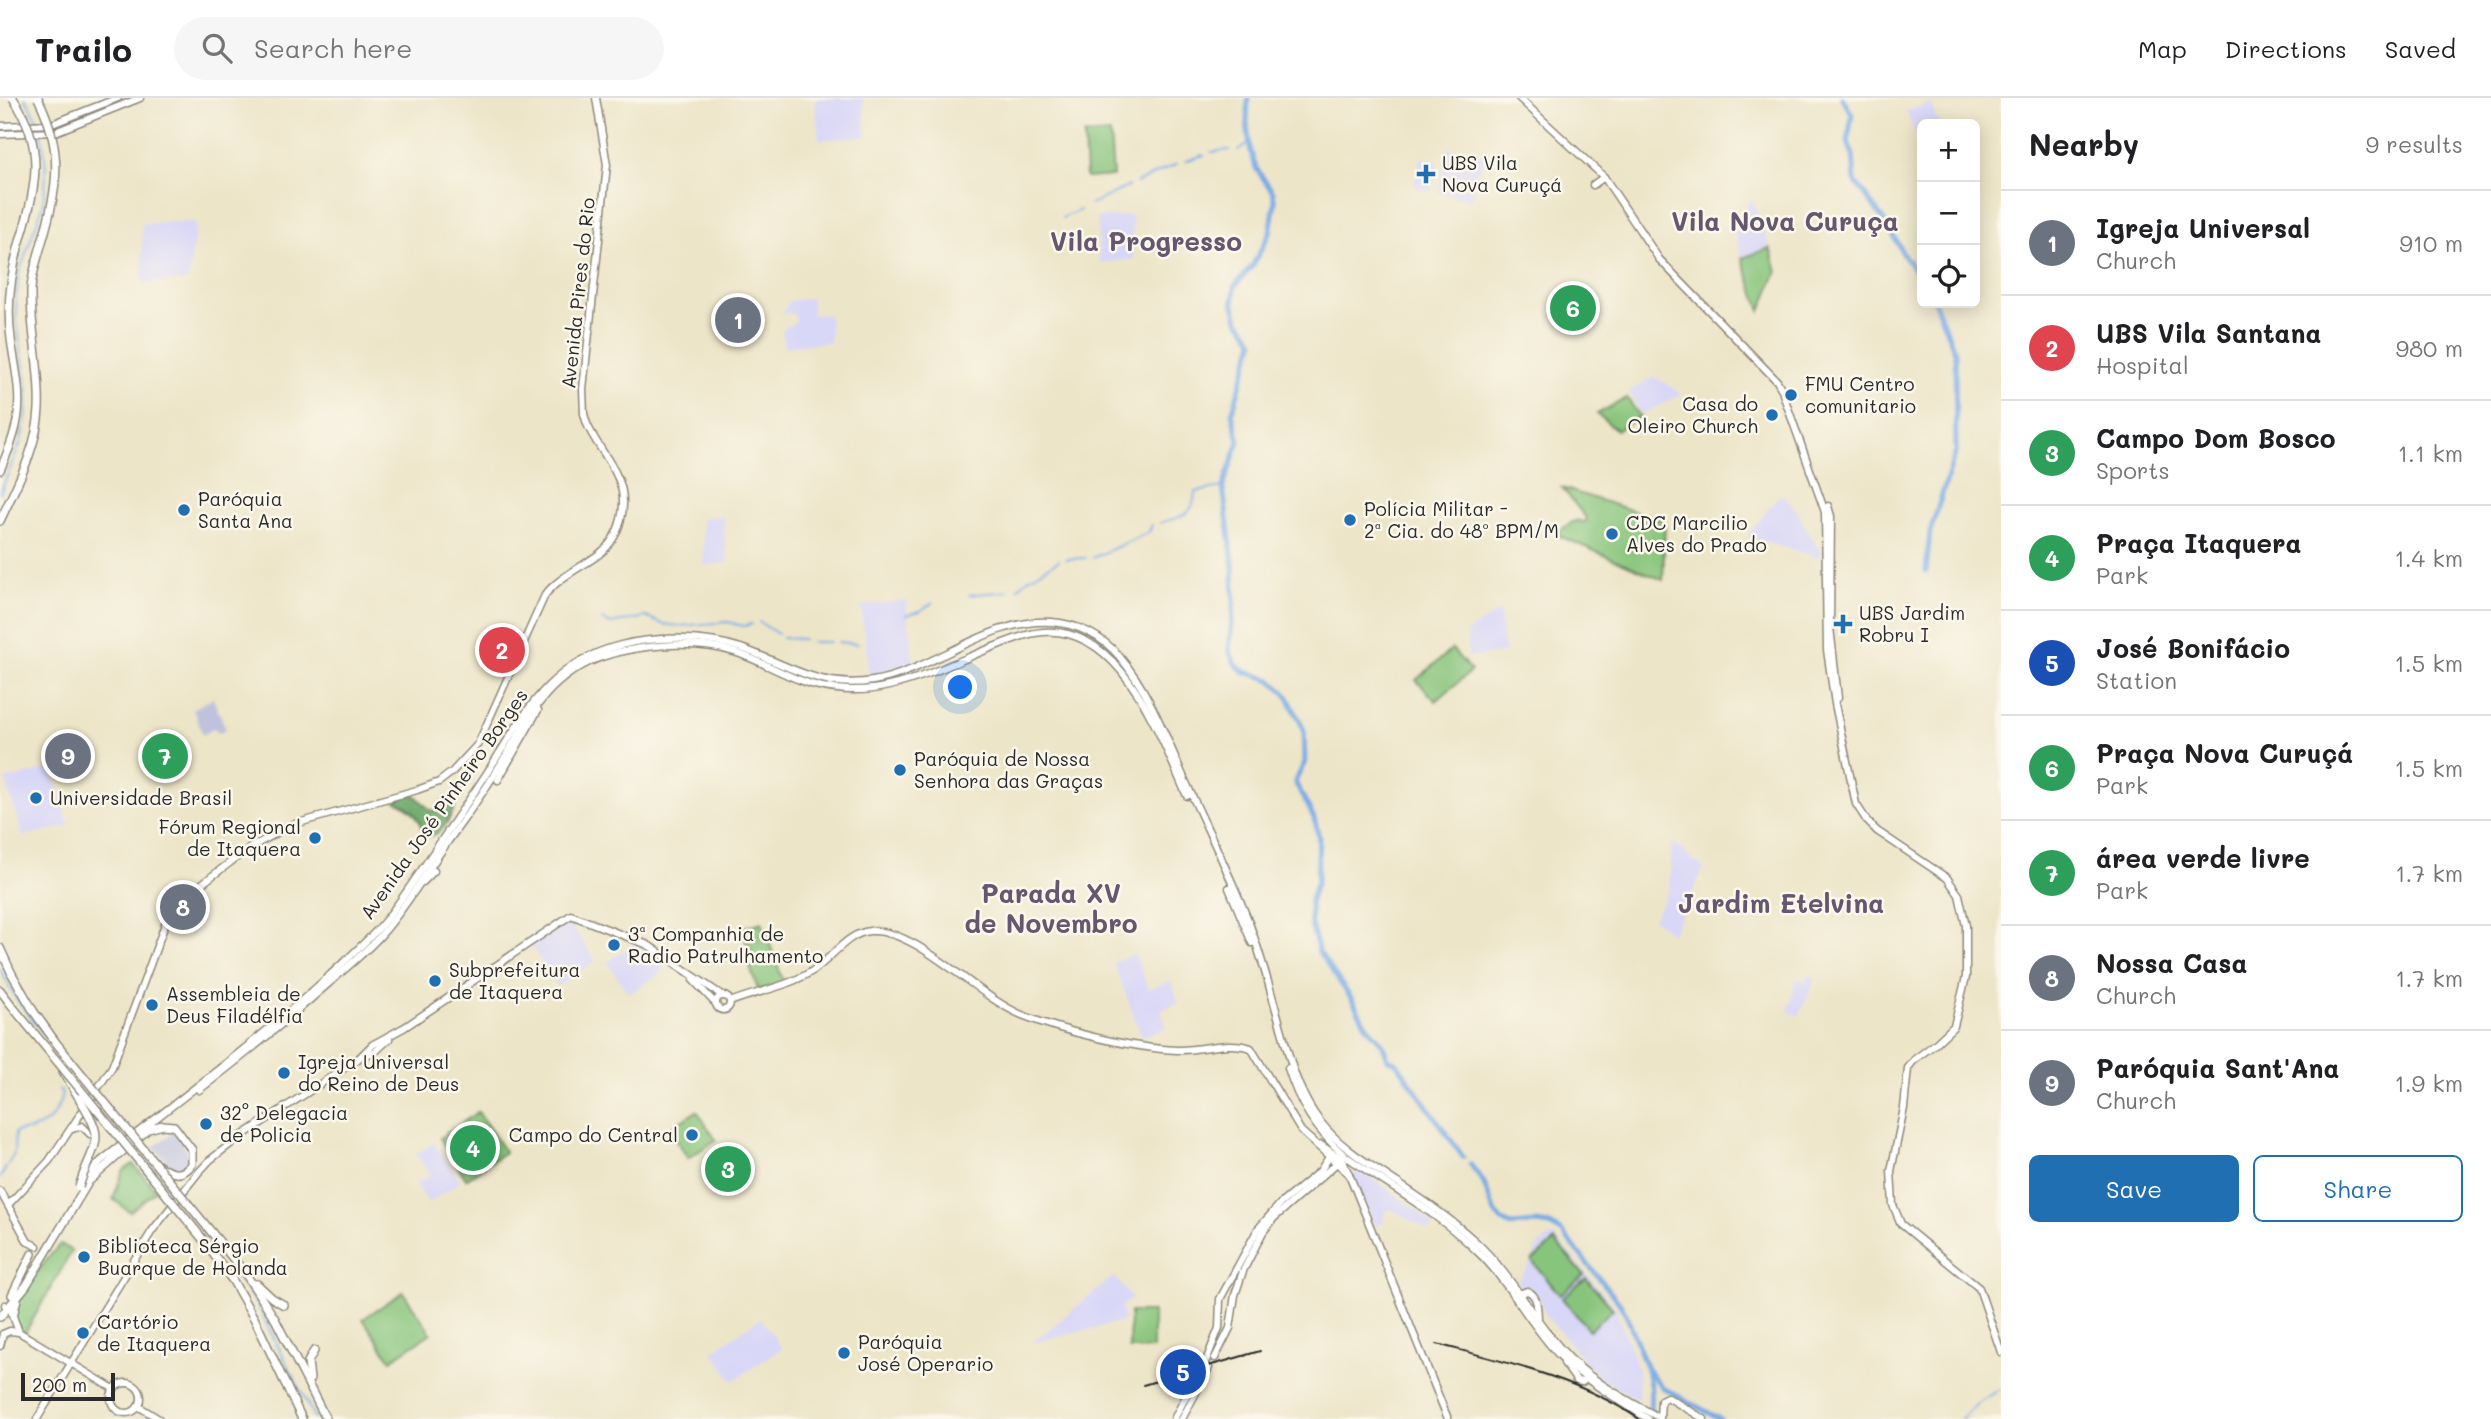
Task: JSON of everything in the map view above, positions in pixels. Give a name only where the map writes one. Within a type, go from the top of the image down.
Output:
[{"type":"highway","points":[[0,470],[9,449],[18,414],[9,296],[13,269],[34,190],[35,155],[28,127],[13,98]]},
{"type":"highway","points":[[0,521],[30,455],[38,424],[39,391],[32,330],[31,288],[54,199],[57,169],[52,134],[38,98]]},
{"type":"highway","points":[[0,948],[34,1012],[57,1044],[247,1275],[275,1319],[326,1419]]},
{"type":"highway","points":[[0,990],[201,1237],[233,1282],[255,1320],[302,1419]]},
{"type":"highway","points":[[61,1067],[97,1129],[95,1151],[79,1187]]},
{"type":"highway","points":[[148,1129],[163,1125],[174,1126],[182,1134],[193,1154],[192,1164],[183,1173],[167,1171],[155,1162]]},
{"type":"highway","name":"Avenida José Pinheiro Borges","points":[[73,1201],[97,1172],[148,1129]]},
{"type":"highway","name":"Avenida José Pinheiro Borges","points":[[0,1317],[16,1295],[79,1187]]},
{"type":"highway","points":[[13,1316],[16,1295],[32,1254]]},
{"type":"highway","points":[[247,1275],[284,1305]]},
{"type":"highway","points":[[313,1390],[307,1367],[314,1351]]},
{"type":"main road","points":[[0,127],[52,124],[118,98]]},
{"type":"main road","points":[[0,134],[48,133],[81,123],[140,98]]},
{"type":"main road","name":"Avenida Pires do Rio","points":[[8,1205],[49,1161],[96,1094],[114,1063],[164,925],[175,904],[248,849],[291,825],[417,790],[439,782],[452,772],[478,744],[545,595],[600,553],[615,536],[622,514],[619,480],[584,414],[583,389],[607,165],[596,98]]},
{"type":"main road","points":[[1519,98],[1604,177],[1658,260],[1775,379],[1794,416],[1830,516],[1830,623],[1838,710],[1854,798],[1877,831],[1947,878],[1955,887],[1964,909],[1968,946],[1967,969],[1956,1020],[1945,1036],[1915,1059],[1908,1068],[1904,1108],[1892,1159],[1891,1192],[1896,1215],[1900,1224],[1979,1288],[2001,1352]]},
{"type":"main road","points":[[81,123],[82,113]]},
{"type":"main road","points":[[9,126],[15,116]]},
{"type":"main road","points":[[1593,185],[1604,177]]},
{"type":"main road","name":"Avenida José Pinheiro Borges","points":[[148,1129],[301,1008],[380,936],[494,776],[517,729],[539,694],[571,666],[603,650],[640,641],[719,642],[744,649],[804,676],[855,683],[890,677],[1018,624],[1057,622],[1087,631],[1105,644],[1122,660],[1157,716],[1249,923],[1297,1081],[1323,1131],[1342,1157],[1356,1161],[1468,1242],[1518,1294],[1577,1381],[1582,1382],[1588,1378]]},
{"type":"main road","name":"Avenida José Pinheiro Borges","points":[[79,1187],[101,1161],[240,1056],[378,929],[456,819],[507,731],[517,729],[542,698],[569,675],[598,659],[654,647],[695,646],[723,649],[810,684],[858,690],[874,690],[909,681],[1026,635],[1061,634],[1091,643],[1109,656],[1124,674],[1159,734],[1245,925],[1293,1084],[1308,1116],[1323,1131]]},
{"type":"main road","points":[[498,780],[542,698]]},
{"type":"main road","points":[[517,729],[519,741]]},
{"type":"main road","points":[[416,887],[433,871]]},
{"type":"main road","points":[[581,909],[581,919]]},
{"type":"main road","points":[[37,1419],[134,1260],[187,1186],[210,1160],[571,915],[648,946],[727,999]]},
{"type":"main road","points":[[716,1004],[719,998],[740,998],[787,985],[832,957],[855,935],[869,931],[893,934],[963,976],[1002,1005],[1053,1026],[1166,1049],[1189,1051],[1236,1044],[1251,1048],[1289,1114],[1311,1141],[1342,1157]]},
{"type":"main road","points":[[688,973],[718,1008],[725,1010],[727,999]]},
{"type":"main road","points":[[71,1130],[82,1126],[90,1134]]},
{"type":"main road","points":[[1311,1141],[1323,1131]]},
{"type":"main road","points":[[1214,1358],[1227,1335],[1235,1295],[1246,1264],[1268,1225],[1325,1170],[1332,1154]]},
{"type":"main road","points":[[1206,1361],[1216,1338],[1219,1303],[1224,1290],[1264,1221],[1342,1157]]},
{"type":"main road","points":[[1342,1157],[1448,1419]]},
{"type":"main road","points":[[1349,1174],[1356,1161]]},
{"type":"main road","points":[[0,1191],[28,1242],[37,1246]]},
{"type":"main road","points":[[1224,1290],[1225,1301],[1230,1302],[1235,1295]]},
{"type":"main road","points":[[1518,1294],[1527,1290],[1532,1293],[1536,1300],[1538,1318],[1560,1349],[1588,1378],[1647,1416],[1659,1417],[1661,1400],[1667,1397],[1704,1419]]},
{"type":"main road","points":[[4,1308],[13,1316],[19,1332]]},
{"type":"main road","points":[[1219,1316],[1226,1309],[1232,1316]]},
{"type":"main road","points":[[0,1346],[2,1337],[10,1331],[19,1332],[114,1390]]},
{"type":"main road","points":[[1182,1419],[1209,1368]]},
{"type":"main road","points":[[1174,1419],[1199,1371]]},
{"type":"main road","points":[[125,1383],[133,1385],[141,1396],[138,1406],[127,1413],[117,1410],[112,1401],[114,1390],[125,1383]]},
{"type":"main road","points":[[138,1406],[159,1419]]},
{"type":"shaded area","points":[[815,98],[863,98],[866,136],[819,140]]},
{"type":"shaded area","points":[[1930,103],[1937,119],[1917,119],[1917,139],[1906,111]]},
{"type":"shaded area","points":[[1448,148],[1485,155],[1481,169],[1477,171],[1472,200],[1438,192]]},
{"type":"shaded area","name":"UBS Vila Nova Curuçá","points":[[1420,158],[1438,162],[1431,191],[1414,187]]},
{"type":"shaded area","points":[[1750,200],[1754,201],[1770,248],[1742,258],[1734,232]]},
{"type":"shaded area","points":[[1132,215],[1134,259],[1100,263],[1097,217]]},
{"type":"shaded area","points":[[142,224],[196,224],[188,281],[142,283]]},
{"type":"shaded area","points":[[812,298],[812,315],[829,314],[831,342],[784,347],[782,330],[796,322],[795,315],[787,313],[781,316],[789,301]]},
{"type":"shaded area","points":[[1654,377],[1678,391],[1680,395],[1641,415],[1629,391]]},
{"type":"shaded area","points":[[1779,495],[1785,496],[1796,510],[1821,553],[1820,558],[1747,536]]},
{"type":"shaded area","points":[[723,516],[728,563],[704,565],[702,518]]},
{"type":"shaded area","points":[[906,600],[913,662],[869,676],[861,606]]},
{"type":"shaded area","points":[[1500,611],[1503,645],[1507,652],[1468,658],[1467,632]]},
{"type":"shaded area","points":[[213,698],[226,729],[219,733],[214,728],[203,735],[193,709]]},
{"type":"shaded area","name":"Universidade Brasil","points":[[51,768],[69,826],[23,836],[5,780]]},
{"type":"shaded area","points":[[1672,842],[1704,868],[1672,934],[1653,919],[1669,890]]},
{"type":"shaded area","points":[[569,921],[596,961],[558,986],[531,946]]},
{"type":"shaded area","points":[[633,944],[650,952],[664,965],[661,973],[629,994],[607,962]]},
{"type":"shaded area","points":[[1135,954],[1148,989],[1171,981],[1179,1003],[1161,1010],[1167,1028],[1142,1037],[1113,962]]},
{"type":"shaded area","points":[[1810,975],[1816,978],[1799,1016],[1788,1012],[1796,979],[1806,981]]},
{"type":"shaded area","points":[[174,1132],[189,1153],[190,1161],[188,1168],[176,1171],[153,1147]]},
{"type":"shaded area","points":[[434,1143],[460,1180],[428,1203],[415,1185],[430,1174],[416,1154]]},
{"type":"shaded area","points":[[1359,1169],[1417,1210],[1434,1225],[1430,1231],[1391,1209],[1386,1211],[1383,1223],[1375,1227],[1353,1175]]},
{"type":"shaded area","points":[[1549,1237],[1555,1237],[1616,1309],[1638,1370],[1639,1400],[1599,1378],[1545,1314],[1537,1293],[1523,1289],[1517,1282],[1538,1246]]},
{"type":"shaded area","points":[[1114,1276],[1132,1298],[1121,1307],[1124,1321],[1032,1343]]},
{"type":"shaded area","points":[[761,1318],[782,1348],[733,1381],[712,1351]]},
{"type":"green space","points":[[1110,133],[1113,176],[1086,178],[1084,135]]},
{"type":"green space","points":[[1770,248],[1777,271],[1761,311],[1742,258]]},
{"type":"green space","points":[[1627,398],[1640,417],[1617,430],[1597,414]]},
{"type":"green space","name":"CDC Marcilio Alves do Prado","points":[[1562,488],[1665,521],[1663,580],[1559,536],[1558,532],[1574,521],[1585,522],[1587,519]]},
{"type":"green space","points":[[1452,649],[1471,671],[1436,701],[1416,680]]},
{"type":"green space","points":[[413,793],[431,811],[437,810],[446,798],[455,806],[445,826],[436,834],[425,837],[416,815],[396,801]]},
{"type":"green space","points":[[762,922],[783,981],[782,984],[758,990],[750,967],[757,962],[740,929]]},
{"type":"green space","name":"Campo do Central","points":[[697,1111],[716,1140],[688,1158],[669,1129]]},
{"type":"green space","points":[[478,1112],[505,1152],[466,1179],[440,1138]]},
{"type":"green space","points":[[724,1149],[746,1180],[731,1190],[726,1184],[728,1188],[716,1196],[711,1188],[724,1179],[709,1159]]},
{"type":"green space","points":[[133,1164],[156,1190],[130,1212],[113,1199],[123,1171]]},
{"type":"green space","points":[[1555,1241],[1584,1275],[1560,1295],[1532,1261]]},
{"type":"green space","points":[[61,1244],[72,1251],[25,1333],[17,1326],[15,1319],[17,1302]]},
{"type":"green space","points":[[1586,1278],[1613,1309],[1589,1330],[1562,1298]]},
{"type":"green space","points":[[403,1292],[431,1333],[391,1360],[363,1319]]},
{"type":"green space","points":[[1130,1312],[1153,1312],[1153,1349],[1129,1349]]},
{"type":"waterway","points":[[25,98],[38,121]]},
{"type":"waterway","points":[[1248,98],[1250,148],[1256,168],[1273,192],[1275,203],[1270,232],[1253,265],[1235,286],[1233,302],[1238,319],[1254,341],[1232,413],[1239,441],[1223,487],[1233,562],[1234,603],[1229,650],[1235,664],[1243,671],[1271,680],[1287,695],[1304,730],[1305,762],[1295,782],[1314,818],[1319,837],[1317,881],[1310,903],[1311,925],[1319,952],[1366,1025],[1382,1043],[1388,1059],[1396,1062],[1463,1157]]},
{"type":"waterway","points":[[1842,98],[1852,114],[1848,142],[1853,155],[1855,181],[1890,229],[1917,274]]},
{"type":"waterway","points":[[0,493],[20,444],[26,418],[28,391],[17,325],[16,299],[19,273],[43,205],[46,166],[39,127]]},
{"type":"waterway","points":[[1238,150],[1249,143]]},
{"type":"waterway","points":[[1211,152],[1230,150]]},
{"type":"waterway","points":[[1185,161],[1204,155]]},
{"type":"waterway","points":[[1136,183],[1177,164]]},
{"type":"waterway","points":[[1090,205],[1129,186]]},
{"type":"waterway","points":[[1062,218],[1080,210]]},
{"type":"waterway","points":[[1926,571],[1930,532],[1956,451],[1955,352],[1937,308]]},
{"type":"waterway","points":[[1160,523],[1180,517],[1189,511],[1195,492],[1223,487]]},
{"type":"waterway","points":[[1093,558],[1149,532],[1152,525]]},
{"type":"waterway","points":[[1066,559],[1086,558]]},
{"type":"waterway","points":[[1018,588],[1059,560]]},
{"type":"waterway","points":[[969,595],[1008,591]]},
{"type":"waterway","points":[[906,615],[933,603]]},
{"type":"waterway","points":[[602,620],[611,624],[646,617],[663,624],[680,626],[728,622],[743,626],[752,624]]},
{"type":"waterway","points":[[759,622],[778,634]]},
{"type":"waterway","points":[[782,638],[803,639]]},
{"type":"waterway","points":[[811,642],[830,642]]},
{"type":"waterway","points":[[838,642],[858,644]]},
{"type":"waterway","points":[[0,969],[16,999],[122,1132]]},
{"type":"waterway","points":[[0,1178],[14,1154],[15,1132],[33,1129],[52,1117],[60,1103],[62,1093],[59,1089]]},
{"type":"waterway","points":[[143,1158],[176,1197]]},
{"type":"waterway","points":[[1470,1164],[1483,1181],[1495,1213],[1502,1221],[1512,1225],[1550,1225],[1562,1232],[1620,1304],[1647,1369],[1651,1389],[1650,1416]]},
{"type":"waterway","points":[[180,1201],[257,1305],[315,1419]]},
{"type":"waterway","points":[[1649,1371],[1663,1388],[1720,1419]]},
{"type":"waterway","points":[[1961,1419],[1979,1402],[2001,1388]]},
{"type":"railway","points":[[1437,1344],[1568,1382],[1639,1419]]},
{"type":"railway","points":[[1143,1385],[1260,1351]]},
{"type":"place","name":"UBS Vila Nova Curuçá","points":[[1426,174]]},
{"type":"place","name":"Praça Nova Curuçá","points":[[1573,308]]},
{"type":"place","name":"Igreja Universal","points":[[738,320]]},
{"type":"place","name":"FMU Centro comunitario","points":[[1791,395]]},
{"type":"place","name":"Casa do Oleiro Church","points":[[1772,415]]},
{"type":"place","name":"Paróquia Santa Ana","points":[[184,510]]},
{"type":"place","name":"Polícia Militar - 2ª Cia. do 48º BPM/M","points":[[1350,520]]},
{"type":"place","name":"CDC Marcilio Alves do Prado","points":[[1612,534]]},
{"type":"place","name":"UBS Jardim Robru I","points":[[1843,624]]},
{"type":"place","name":"UBS Vila Santana","points":[[502,650]]},
{"type":"place","name":"Paróquia Sant'Ana","points":[[68,756]]},
{"type":"place","name":"área verde livre","points":[[165,756]]},
{"type":"place","name":"Paróquia de Nossa Senhora das Graças","points":[[900,770]]},
{"type":"place","name":"Universidade Brasil","points":[[36,798]]},
{"type":"place","name":"Fórum Regional de Itaquera","points":[[315,838]]},
{"type":"place","name":"Nossa Casa","points":[[183,907]]},
{"type":"place","name":"3ª Companhia de Radio Patrulhamento","points":[[614,945]]},
{"type":"place","name":"Subprefeitura de Itaquera","points":[[435,981]]},
{"type":"place","name":"Assembleia de Deus Filadélfia","points":[[152,1005]]},
{"type":"place","name":"Igreja Universal do Reino de Deus","points":[[284,1073]]},
{"type":"place","name":"32° Delegacia de Policia","points":[[206,1124]]},
{"type":"place","name":"Campo do Central","points":[[692,1135]]},
{"type":"place","name":"Praça Itaquera","points":[[473,1148]]},
{"type":"place","name":"Campo Dom Bosco","points":[[728,1169]]},
{"type":"place","name":"Biblioteca Sérgio Buarque de Holanda","points":[[84,1257]]},
{"type":"place","name":"Cartório de Itaquera","points":[[83,1333]]},
{"type":"place","name":"Paróquia José Operario","points":[[844,1353]]},
{"type":"place","name":"José Bonifácio","points":[[1183,1372]]},
{"type":"district","name":"Vila Nova Curuça","points":[[1785,222]]},
{"type":"district","name":"Vila Progresso","points":[[1146,242]]},
{"type":"district","name":"Jardim Etelvina","points":[[1781,904]]},
{"type":"district","name":"Parada XV de Novembro","points":[[1051,909]]}]
